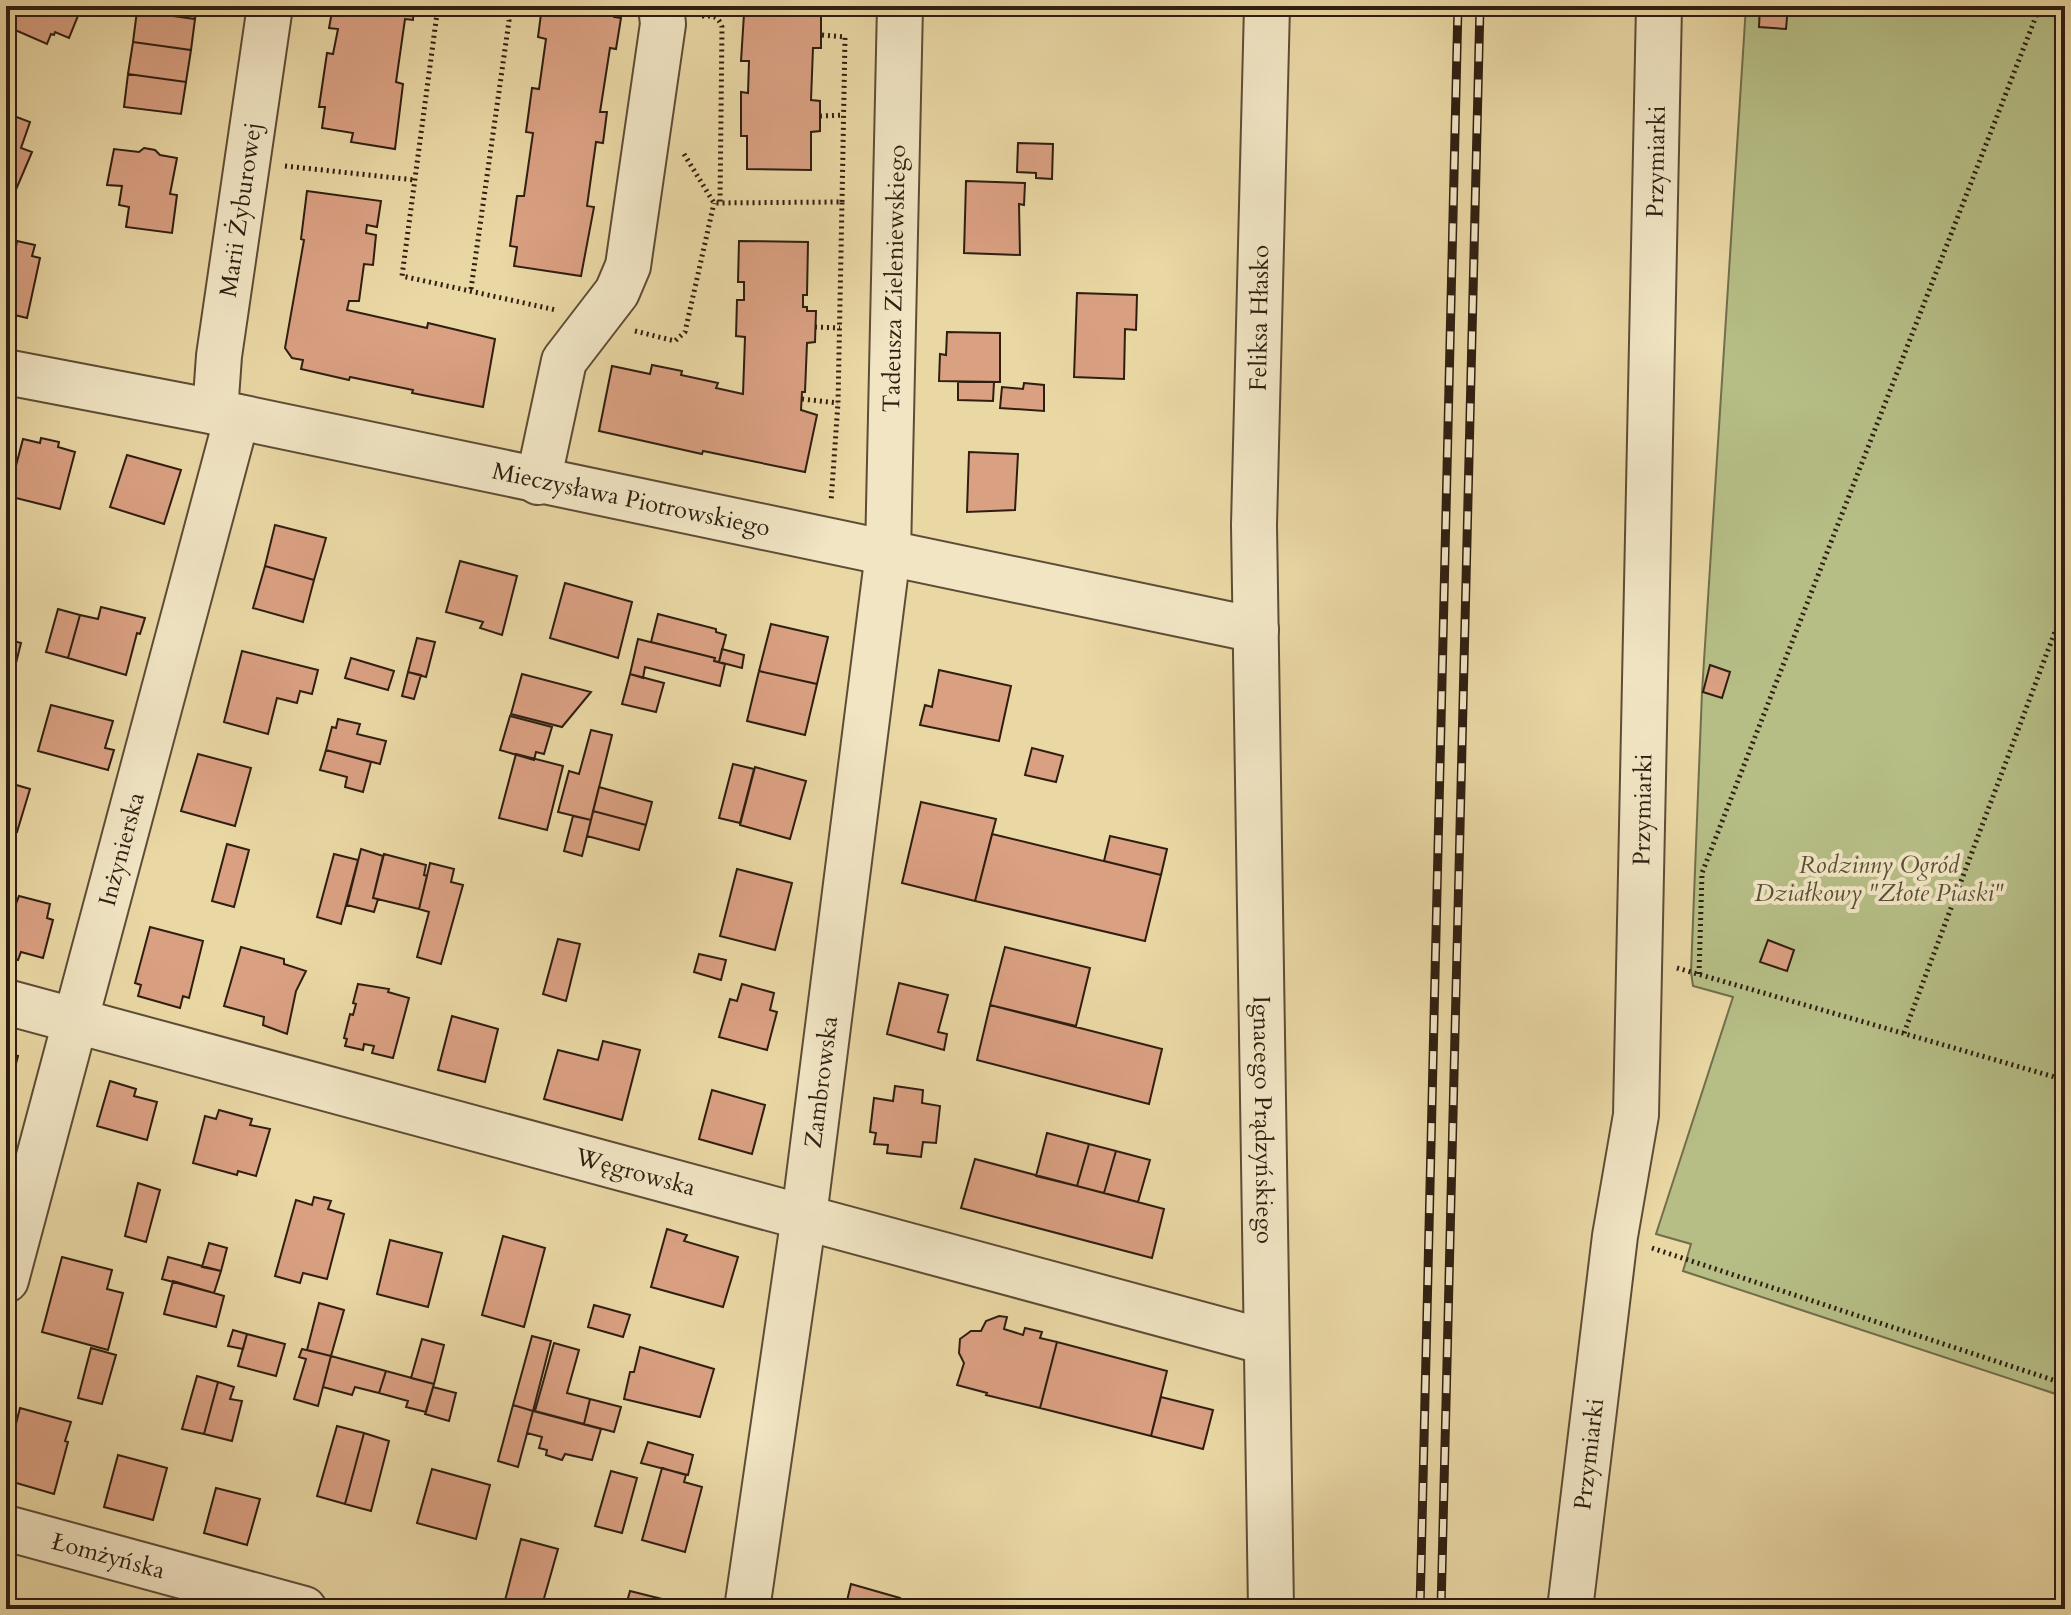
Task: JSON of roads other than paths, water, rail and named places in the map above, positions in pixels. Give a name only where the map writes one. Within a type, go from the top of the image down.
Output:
[{"type":"street","name":"Marii Żyburowej","points":[[226,415],[219,356],[270,6]]},
{"type":"street","points":[[538,482],[564,361],[617,292],[628,266],[663,24],[661,6]]},
{"type":"street","name":"Tadeusza Zieleniewskiego","points":[[888,553],[900,6]]},
{"type":"street","name":"Feliksa Hłasko","points":[[1256,630],[1254,525],[1267,6]]},
{"type":"street","name":"Przymiarki","points":[[1570,1609],[1615,1236],[1636,1115],[1659,6]]},
{"type":"street","name":"Mieczysława Piotrowskiego","points":[[6,372],[1256,630]]},
{"type":"street","name":"Inżynierska","points":[[6,1280],[76,1019],[226,415]]},
{"type":"street","name":"Zambrowska","points":[[747,1609],[804,1216],[888,553]]},
{"type":"street","name":"Ignacego Prądzyńskiego","points":[[1256,630],[1271,1609]]},
{"type":"street","name":"Węgrowska","points":[[6,1002],[1266,1342]]},
{"type":"street","name":"Łomżyńska","points":[[6,1528],[304,1609]]},
{"type":"railway","points":[[1420,1609],[1458,6]]},
{"type":"railway","points":[[1441,1609],[1480,6]]},
{"type":"park label","name":"Rodzinny Ogród Działkowy \"Złote Piaski\"","points":[[1879,879]]}]
